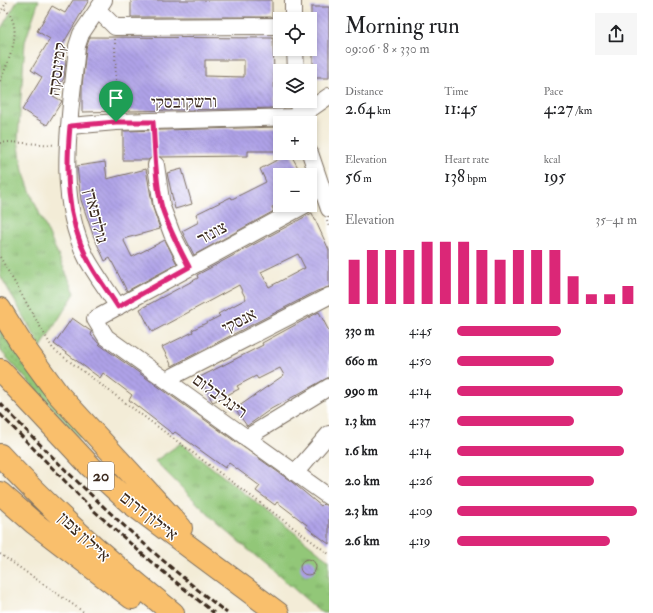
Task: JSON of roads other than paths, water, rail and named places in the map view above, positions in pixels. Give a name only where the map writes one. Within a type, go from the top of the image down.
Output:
[{"type":"highway","points":[[0,309],[23,346],[58,394],[215,566]]},
{"type":"highway","name":"איילון דרום","points":[[0,370],[91,467],[129,502],[278,613]]},
{"type":"highway","name":"איילון צפון","points":[[0,455],[66,521],[124,574],[173,613]]},
{"type":"highway","points":[[0,493],[34,523],[124,592],[156,613]]},
{"type":"street","points":[[293,0],[293,12]]},
{"type":"street","points":[[101,5],[115,27],[273,26]]},
{"type":"street","name":"קמינסקה","points":[[70,126],[77,46],[81,34],[101,5]]},
{"type":"street","points":[[305,116],[329,96]]},
{"type":"street","name":"ורשקובסקי","points":[[70,126],[116,122],[273,120]]},
{"type":"street","name":"גולדפאדן","points":[[70,126],[68,147],[68,189],[75,224],[87,258],[118,307]]},
{"type":"street","points":[[312,160],[323,200]]},
{"type":"street","points":[[156,166],[162,207],[172,234],[189,267]]},
{"type":"street","name":"צונזר","points":[[95,319],[292,212]]},
{"type":"street","name":"אנסקי","points":[[166,380],[329,296]]},
{"type":"street","name":"רינגלבלום","points":[[95,319],[106,337],[329,497]]},
{"type":"street","points":[[246,438],[329,387]]},
{"type":"street","points":[[295,473],[329,434]]},
{"type":"railway","points":[[0,403],[54,459],[138,539],[227,613]]},
{"type":"railway","points":[[0,414],[91,508],[150,561],[214,613]]}]
